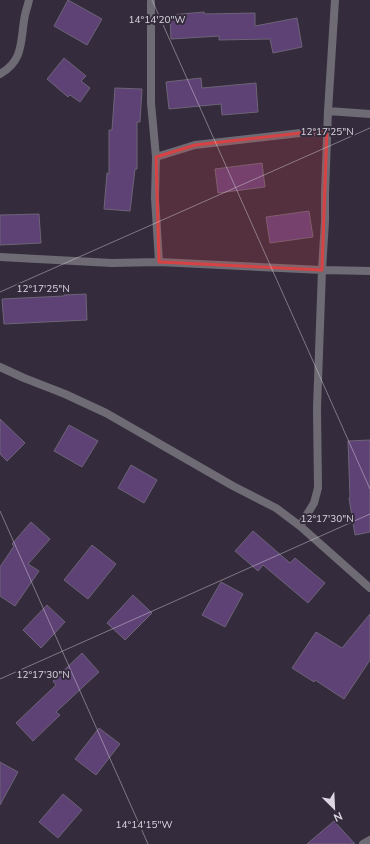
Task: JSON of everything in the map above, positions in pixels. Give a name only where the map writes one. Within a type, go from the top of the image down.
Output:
[{"type":"street","points":[[0,74],[13,64],[20,52],[25,15],[29,0]]},
{"type":"street","points":[[152,0],[151,103],[156,157],[155,198],[159,262]]},
{"type":"street","points":[[300,526],[314,503],[318,488],[317,408],[325,221],[324,193],[335,0]]},
{"type":"street","points":[[328,111],[370,114]]},
{"type":"street","points":[[156,157],[195,145],[327,130]]},
{"type":"street","points":[[0,257],[112,263],[159,262],[370,271]]},
{"type":"street","points":[[0,367],[106,413],[233,486],[276,508],[300,526],[370,588]]},
{"type":"street","points":[[363,844],[370,840]]},
{"type":"highlighted area","points":[[327,130],[322,270],[159,262],[156,157],[195,145]]},
{"type":"building","points":[[68,0],[102,19],[87,45],[54,26]]},
{"type":"building","points":[[204,12],[205,14],[255,13],[255,26],[297,18],[302,47],[273,53],[270,39],[219,40],[219,36],[171,39],[170,15]]},
{"type":"building","points":[[64,58],[86,76],[81,81],[90,88],[80,102],[70,95],[68,97],[47,79]]},
{"type":"building","points":[[201,78],[202,88],[256,83],[258,112],[222,115],[221,104],[169,109],[166,82]]},
{"type":"building","points":[[115,88],[142,89],[140,122],[137,122],[137,169],[135,169],[130,211],[104,209],[107,173],[109,174],[109,130],[112,130]]},
{"type":"building","points":[[262,163],[265,187],[218,193],[215,169]]},
{"type":"building","points":[[309,211],[313,237],[270,243],[266,217]]},
{"type":"building","points":[[39,214],[41,243],[0,245],[0,215]]},
{"type":"building","points":[[86,294],[87,320],[4,324],[2,299]]},
{"type":"building","points":[[0,419],[25,443],[7,461],[0,454]]},
{"type":"building","points":[[69,425],[98,441],[82,467],[54,451]]},
{"type":"building","points":[[370,440],[370,532],[355,535],[349,498],[348,441]]},
{"type":"building","points":[[131,465],[157,480],[144,503],[118,488]]},
{"type":"building","points":[[31,522],[50,539],[28,564],[39,571],[15,606],[0,596],[0,567],[14,546],[12,544]]},
{"type":"building","points":[[253,531],[290,563],[295,558],[325,583],[308,603],[263,565],[258,571],[235,551]]},
{"type":"building","points":[[92,545],[116,564],[88,599],[64,580]]},
{"type":"building","points":[[221,582],[243,594],[225,627],[202,615]]},
{"type":"building","points":[[133,595],[152,613],[125,640],[107,623]]},
{"type":"building","points":[[47,605],[65,622],[41,648],[23,630]]},
{"type":"building","points":[[370,614],[370,660],[344,699],[315,680],[314,682],[292,668],[316,632],[342,648]]},
{"type":"building","points":[[82,653],[99,672],[56,712],[60,715],[33,741],[16,723],[56,685],[53,681]]},
{"type":"building","points":[[99,728],[120,744],[96,775],[75,759]]},
{"type":"building","points":[[0,762],[18,772],[0,805]]},
{"type":"building","points":[[63,794],[82,810],[58,838],[39,822]]},
{"type":"building","points":[[334,821],[355,844],[307,844]]}]
